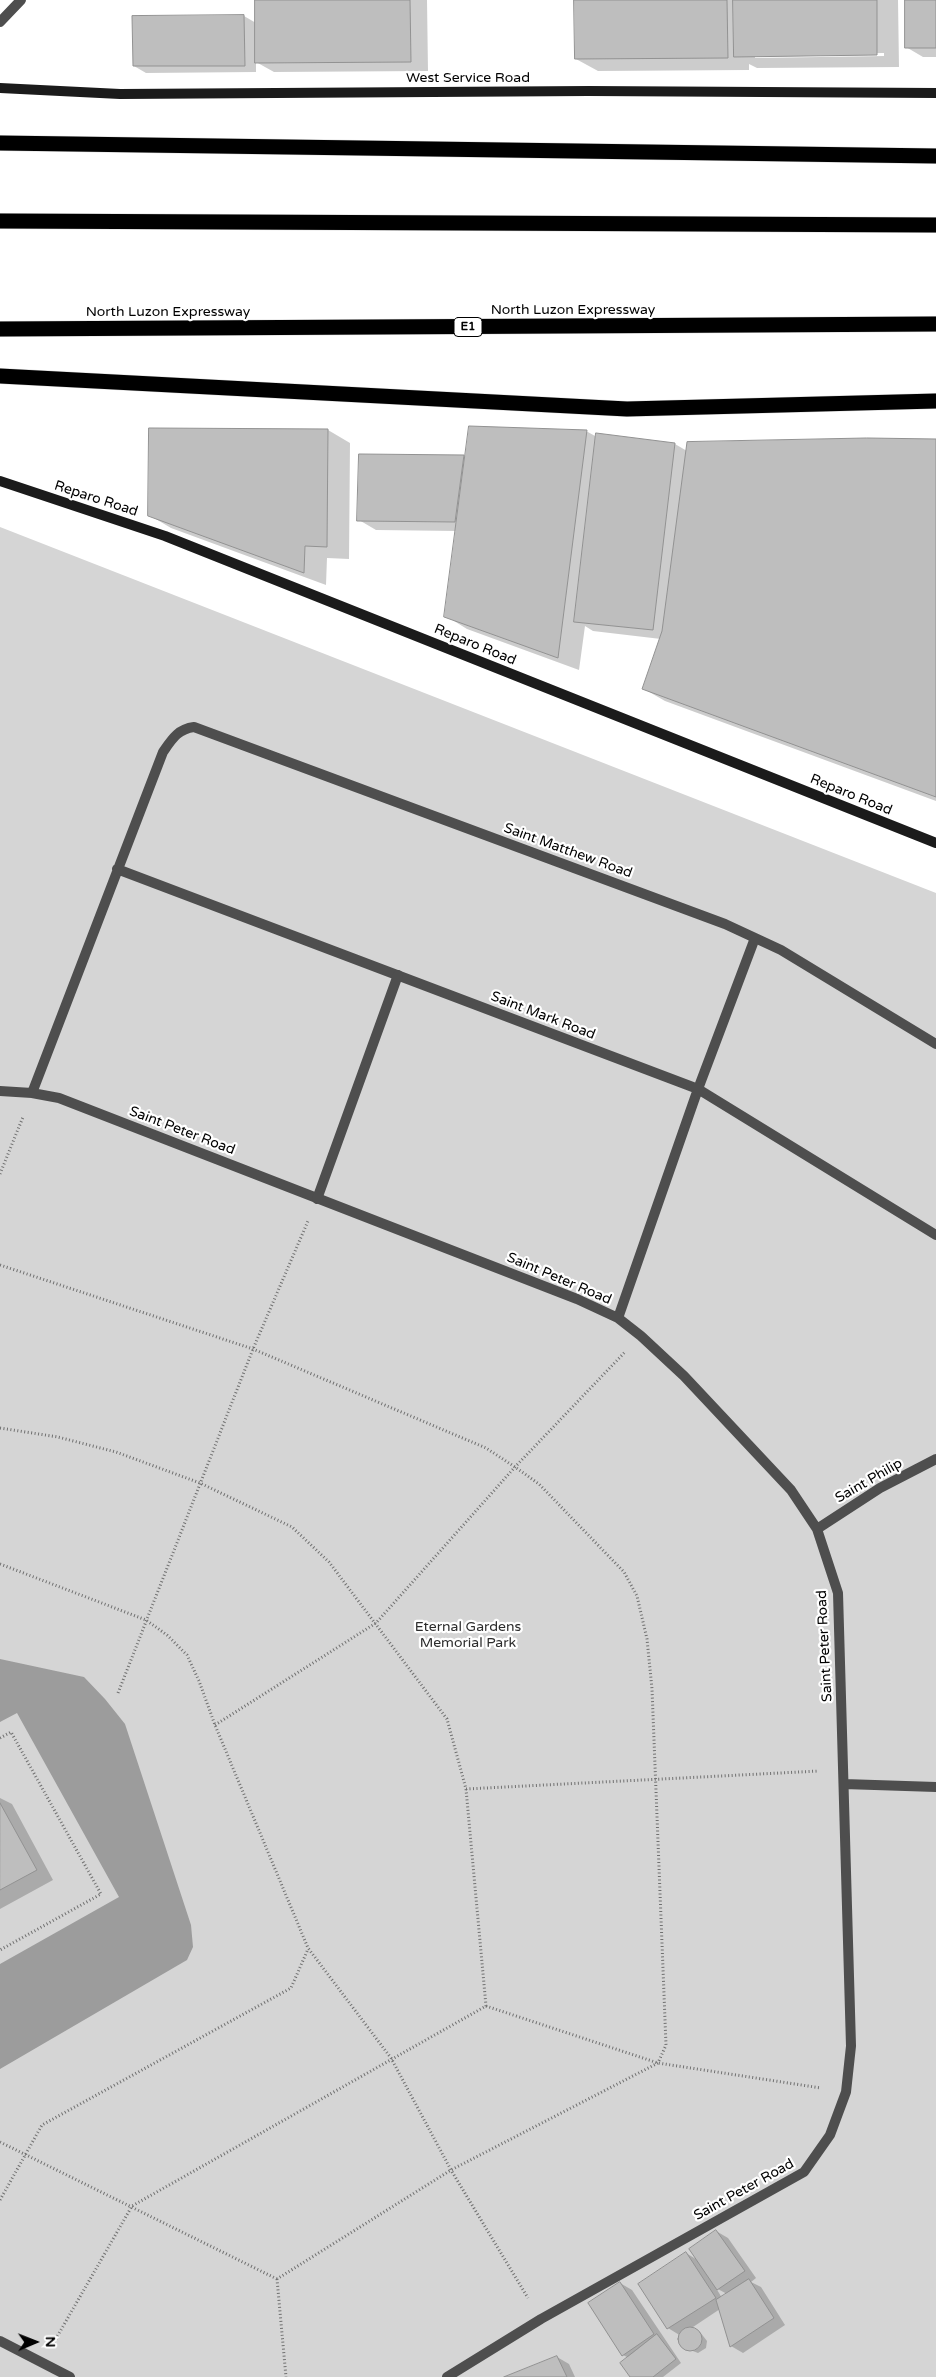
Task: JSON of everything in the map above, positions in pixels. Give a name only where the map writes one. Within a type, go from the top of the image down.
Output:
[{"type":"highway","points":[[0,142],[936,156]]},
{"type":"highway","points":[[0,221],[936,225]]},
{"type":"highway","name":"North Luzon Expressway","points":[[0,329],[936,324]]},
{"type":"highway","points":[[0,376],[627,409],[936,401]]},
{"type":"street","points":[[0,22],[21,0]]},
{"type":"street","name":"West Service Road","points":[[0,88],[120,94],[589,91],[936,93]]},
{"type":"street","name":"Reparo Road","points":[[0,481],[165,536],[936,843]]},
{"type":"street","name":"Saint Matthew Road","points":[[117,869],[163,752],[184,728],[194,727],[725,924],[781,950],[936,1044]]},
{"type":"street","points":[[32,1093],[117,869]]},
{"type":"street","name":"Saint Mark Road","points":[[117,869],[698,1090],[936,1234]]},
{"type":"street","points":[[618,1318],[698,1090],[755,938]]},
{"type":"street","points":[[317,1199],[398,976]]},
{"type":"street","name":"Saint Peter Road","points":[[0,1091],[32,1093],[59,1098],[577,1298],[618,1318],[641,1336],[684,1376],[791,1490],[817,1529],[838,1593],[851,2046],[846,2092],[830,2135],[804,2172],[541,2319],[447,2377]]},
{"type":"street","name":"Saint Philip","points":[[817,1529],[880,1488],[936,1459]]},
{"type":"street","points":[[844,1784],[936,1786]]},
{"type":"street","points":[[0,2341],[70,2377]]},
{"type":"path","points":[[0,1174],[32,1093]]},
{"type":"path","points":[[118,1693],[253,1349],[317,1199]]},
{"type":"path","points":[[0,1265],[253,1349],[486,1448],[539,1484],[624,1572],[636,1596],[647,1639],[652,1689],[666,2045],[658,2063],[451,2170],[277,2279]]},
{"type":"path","points":[[215,1725],[376,1623],[515,1467],[641,1336]]},
{"type":"path","points":[[0,1428],[58,1437],[116,1452],[200,1483],[292,1527],[329,1562],[447,1719],[466,1790],[486,2006]]},
{"type":"path","points":[[0,1564],[146,1620],[187,1655],[308,1948],[391,2058],[451,2170],[541,2319]]},
{"type":"path","points":[[0,1738],[11,1732],[101,1894],[0,1950]]},
{"type":"path","points":[[466,1790],[817,1770],[844,1784]]},
{"type":"path","points":[[0,2200],[24,2154],[42,2125],[291,1988],[308,1948]]},
{"type":"path","points":[[42,2362],[132,2206],[486,2006],[658,2063],[846,2092]]},
{"type":"path","points":[[0,2142],[277,2279]]},
{"type":"path","points":[[277,2279],[286,2377]]},
{"type":"green space","name":"Eternal Gardens Memorial Park","points":[[0,527],[936,893],[936,2377],[0,2377]]},
{"type":"shaded area","points":[[0,1659],[84,1677],[125,1724],[191,1925],[193,1947],[187,1960],[0,2069],[0,1964],[119,1897],[17,1713],[0,1722]]},
{"type":"building","points":[[255,0],[410,0],[411,62],[255,63]]},
{"type":"building","points":[[574,0],[727,0],[728,58],[575,59]]},
{"type":"building","points":[[733,0],[877,0],[877,55],[734,57]]},
{"type":"building","points":[[905,0],[936,0],[936,48],[905,48]]},
{"type":"building","points":[[244,15],[245,66],[133,66],[132,16]]},
{"type":"building","points":[[469,426],[587,430],[558,658],[444,617]]},
{"type":"building","points":[[149,428],[328,429],[327,547],[305,546],[304,573],[148,516]]},
{"type":"building","points":[[596,433],[675,443],[653,630],[574,622]]},
{"type":"building","points":[[867,438],[936,439],[936,797],[642,689],[662,631],[687,442]]},
{"type":"building","points":[[359,454],[464,455],[455,522],[357,521]]},
{"type":"building","points":[[0,1803],[37,1870],[0,1890]]},
{"type":"building","points":[[716,2230],[745,2271],[717,2290],[689,2249]]},
{"type":"building","points":[[686,2252],[716,2298],[667,2329],[638,2284]]},
{"type":"building","points":[[749,2279],[774,2318],[730,2347],[716,2300]]},
{"type":"building","points":[[620,2282],[654,2334],[622,2356],[588,2303]]},
{"type":"building","points":[[690,2327],[698,2331],[702,2339],[698,2347],[690,2351],[682,2347],[678,2339],[682,2331]]},
{"type":"building","points":[[657,2334],[676,2359],[653,2377],[630,2377],[620,2363]]},
{"type":"building","points":[[557,2356],[567,2377],[504,2377]]}]
